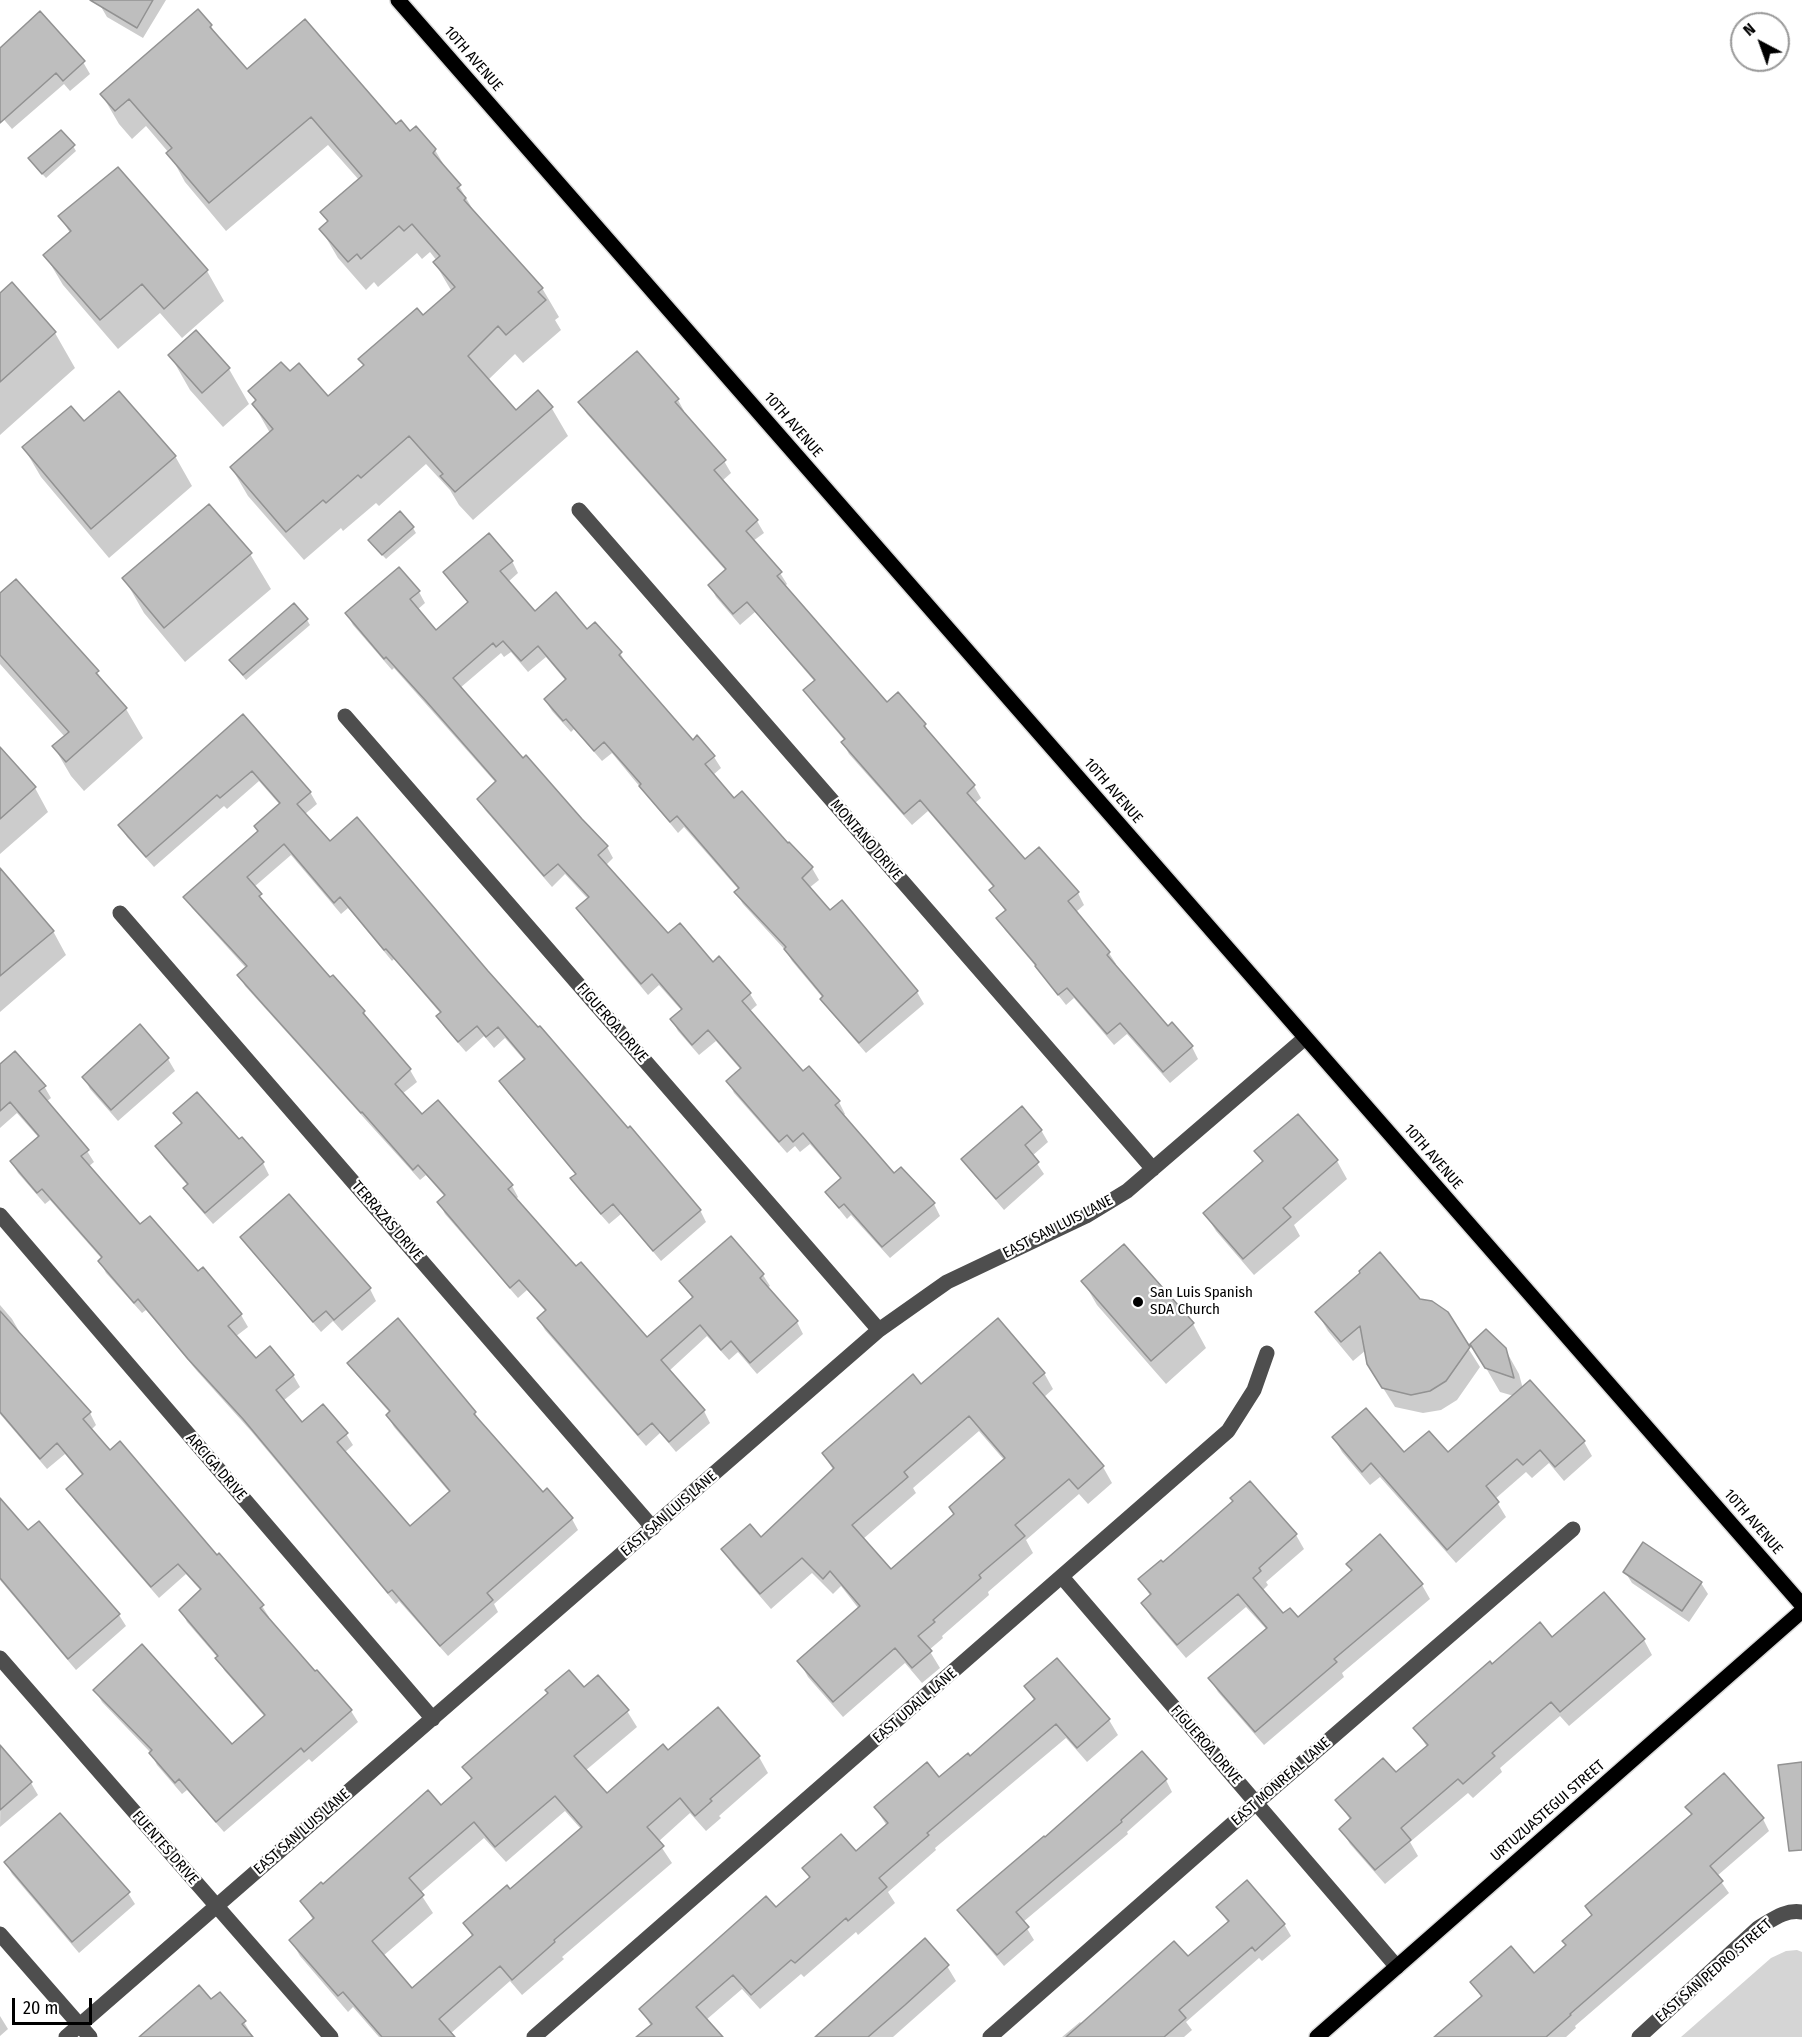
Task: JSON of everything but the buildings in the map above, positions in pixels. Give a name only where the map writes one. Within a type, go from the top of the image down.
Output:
[{"type":"main road","name":"10TH AVENUE","points":[[398,0],[1802,1605]]},
{"type":"main road","name":"URTUZUASTEGUI STREET","points":[[1317,2037],[1802,1611]]},
{"type":"street","name":"MONTANO DRIVE","points":[[579,510],[1153,1169]]},
{"type":"street","name":"FIGUEROA DRIVE","points":[[345,716],[879,1330]]},
{"type":"street","name":"TERRAZAS DRIVE","points":[[120,914],[653,1528]]},
{"type":"street","name":"EAST SAN LUIS LANE","points":[[66,2037],[85,2031],[216,1906],[879,1330],[947,1282],[1086,1216],[1127,1191],[1305,1038]]},
{"type":"street","name":"ARCIGA DRIVE","points":[[0,1215],[433,1719]]},
{"type":"street","name":"EAST UDALL LANE","points":[[534,2037],[1228,1431],[1254,1390],[1267,1353]]},
{"type":"street","name":"EAST MONREAL LANE","points":[[990,2037],[1573,1529]]},
{"type":"street","name":"FIGUEROA DRIVE","points":[[1062,1578],[1397,1967]]},
{"type":"street","name":"FUENTES DRIVE","points":[[0,1658],[331,2037]]},
{"type":"street","name":"EAST SAN PEDRO STREET","points":[[1639,2037],[1758,1929],[1774,1918],[1797,1911]]},
{"type":"street","points":[[0,1934],[85,2031]]},
{"type":"shaded area","points":[[1786,1951],[1802,1952],[1802,2037],[1681,2037],[1771,1958]]},
{"type":"place","name":"San Luis Spanish SDA Church","points":[[1138,1302]]}]
